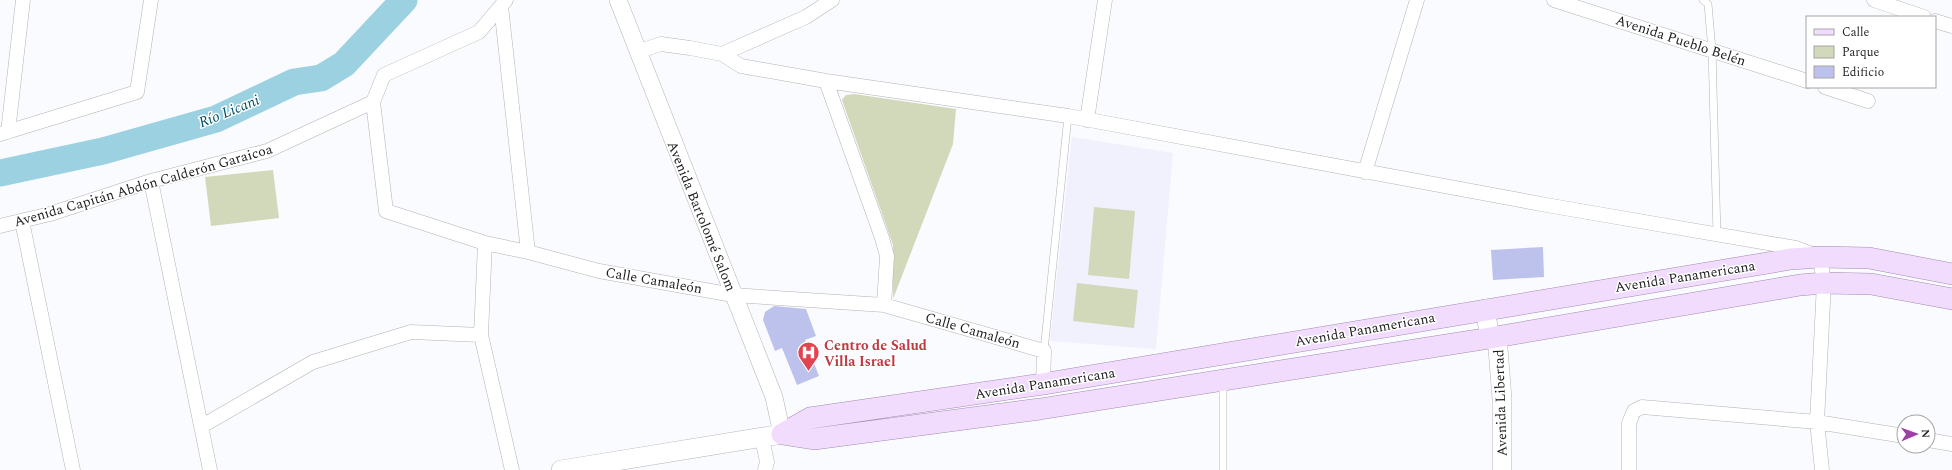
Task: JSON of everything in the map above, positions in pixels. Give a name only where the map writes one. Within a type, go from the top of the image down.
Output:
[{"type":"main road","name":"Avenida Panamericana","points":[[772,436],[810,418],[1043,384],[1791,259],[1820,257],[1869,258],[1952,274]]},
{"type":"main road","name":"Avenida Panamericana","points":[[561,470],[772,436],[814,439],[1040,409],[1494,337],[1800,285],[1824,283],[1871,284],[1952,299]]},
{"type":"main road","name":"Avenida Libertad","points":[[1485,309],[1494,337],[1502,399],[1502,470]]},
{"type":"street","points":[[23,0],[4,133],[137,92],[151,0]]},
{"type":"street","name":"Avenida Bartolomé Salom","points":[[618,0],[637,52],[774,397],[772,436]]},
{"type":"street","points":[[722,54],[806,17],[832,0]]},
{"type":"street","points":[[1087,120],[1105,0]]},
{"type":"street","points":[[1365,172],[1417,0]]},
{"type":"street","name":"Avenida Pueblo Belén","points":[[1554,0],[1806,81]]},
{"type":"street","points":[[1874,0],[1921,16]]},
{"type":"street","points":[[372,102],[384,75],[479,32],[504,3]]},
{"type":"street","points":[[504,3],[528,252]]},
{"type":"street","points":[[1936,21],[1952,26]]},
{"type":"street","points":[[637,52],[661,44],[722,54],[741,66],[826,81],[1068,116],[1365,172],[1796,248],[1820,257],[1824,283],[1817,422],[1822,470]]},
{"type":"street","points":[[826,81],[882,238],[887,256],[884,305]]},
{"type":"street","points":[[1828,88],[1868,101]]},
{"type":"street","name":"Avenida Capitán Abdón Calderón Garaicoa","points":[[0,226],[50,214],[151,181],[267,151],[372,102]]},
{"type":"street","name":"Calle Camaleón","points":[[372,102],[386,211],[485,243],[528,252],[599,271],[733,294],[884,305],[1044,351]]},
{"type":"street","points":[[151,181],[210,470]]},
{"type":"street","points":[[22,221],[72,470]]},
{"type":"street","points":[[485,243],[481,335],[512,470]]},
{"type":"street","points":[[202,426],[313,362],[411,332],[481,335]]},
{"type":"street","points":[[1043,384],[1044,351]]},
{"type":"street","points":[[1629,470],[1629,423],[1634,411],[1642,407],[1817,422],[1896,435]]},
{"type":"street","points":[[766,470],[772,436]]},
{"type":"street","points":[[1936,441],[1952,444]]},
{"type":"lane","points":[[1703,0],[1708,4],[1712,50],[1717,235]]},
{"type":"lane","points":[[1044,351],[1068,116]]},
{"type":"lane","points":[[1223,379],[1223,470]]},
{"type":"shaded area","points":[[1072,137],[1173,153],[1156,349],[1050,341]]},
{"type":"green space","points":[[854,94],[956,109],[953,144],[893,299],[893,245],[842,100],[846,95]]},
{"type":"green space","points":[[273,170],[279,218],[211,226],[205,177]]},
{"type":"green space","points":[[1094,207],[1135,211],[1129,279],[1088,275]]},
{"type":"green space","points":[[1077,283],[1138,290],[1134,328],[1073,321]]},
{"type":"building","points":[[1543,247],[1544,277],[1493,280],[1491,250]]},
{"type":"building","name":"Centro de Salud Villa Israel","points":[[774,306],[806,309],[816,336],[805,340],[819,376],[797,385],[782,348],[775,351],[763,320],[765,312]]},
{"type":"waterway","name":"Río Licani","points":[[0,173],[103,151],[216,119],[294,82],[321,78],[344,64],[404,0]]},
{"type":"place","name":"Centro de Salud Villa Israel","points":[[808,372]]}]
